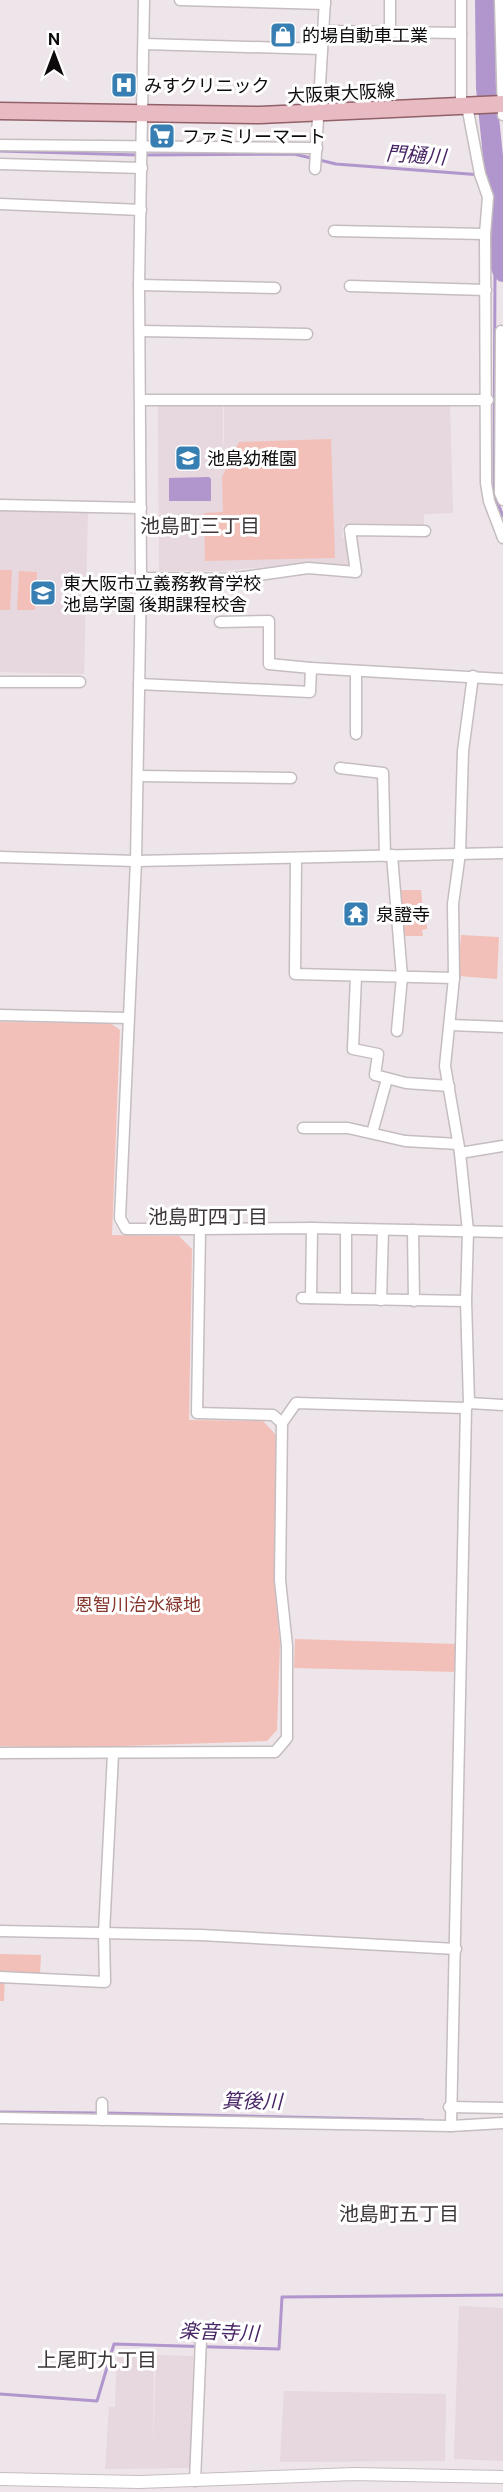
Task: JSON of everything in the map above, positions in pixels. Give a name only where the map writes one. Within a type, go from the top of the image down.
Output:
[{"type":"main road","name":"大阪東大阪線","points":[[0,111],[143,115],[317,114],[469,106],[501,107]]},
{"type":"street","points":[[144,0],[139,285],[141,578],[138,776],[120,1218],[126,1229],[312,1228],[503,1232]]},
{"type":"street","points":[[180,0],[325,2],[315,169]]},
{"type":"street","points":[[390,0],[390,32]]},
{"type":"street","points":[[461,0],[461,33],[469,106],[480,174],[488,197],[485,234],[488,400],[486,483],[489,501],[502,533]]},
{"type":"street","points":[[500,0],[501,107]]},
{"type":"street","points":[[323,31],[461,33]]},
{"type":"street","points":[[144,44],[322,49]]},
{"type":"street","points":[[0,145],[317,148]]},
{"type":"street","points":[[0,164],[142,168]]},
{"type":"street","points":[[0,204],[141,210]]},
{"type":"street","points":[[334,231],[485,234]]},
{"type":"street","points":[[139,285],[274,288]]},
{"type":"street","points":[[350,286],[486,290]]},
{"type":"street","points":[[140,331],[307,334]]},
{"type":"street","points":[[487,332],[502,332],[500,493],[503,500]]},
{"type":"street","points":[[141,400],[488,400]]},
{"type":"street","points":[[0,505],[141,508]]},
{"type":"street","points":[[141,578],[230,579],[308,568],[356,572],[350,531],[425,531]]},
{"type":"street","points":[[220,622],[269,621],[269,664],[356,672],[503,679]]},
{"type":"street","points":[[139,684],[310,692],[310,668]]},
{"type":"street","points":[[356,672],[356,734]]},
{"type":"street","points":[[451,2126],[449,2107],[452,1997],[456,1949],[468,1405],[466,1301],[468,1231],[459,1148],[445,1066],[454,978],[453,904],[460,853],[463,752],[473,676]]},
{"type":"street","points":[[0,682],[80,682]]},
{"type":"street","points":[[340,768],[383,773],[388,856],[402,977],[397,1031]]},
{"type":"street","points":[[138,776],[291,778]]},
{"type":"street","points":[[0,857],[136,861],[503,853]]},
{"type":"street","points":[[296,858],[295,974],[454,978]]},
{"type":"street","points":[[356,976],[353,1049],[378,1054],[375,1075],[420,1085],[449,1086]]},
{"type":"street","points":[[0,1015],[128,1018]]},
{"type":"street","points":[[450,1025],[503,1027]]},
{"type":"street","points":[[372,1133],[387,1078]]},
{"type":"street","points":[[303,1128],[348,1128],[411,1142],[459,1148],[503,1146]]},
{"type":"street","points":[[312,1228],[307,1298],[466,1301]]},
{"type":"street","points":[[200,1229],[197,1413],[273,1415],[282,1423]]},
{"type":"street","points":[[346,1229],[346,1299]]},
{"type":"street","points":[[381,1300],[383,1230]]},
{"type":"street","points":[[413,1230],[414,1301]]},
{"type":"street","points":[[0,1753],[275,1752],[287,1738],[287,1646],[280,1580],[282,1423],[296,1403],[503,1404]]},
{"type":"street","points":[[0,1977],[105,1982],[104,1934],[113,1754]]},
{"type":"street","points":[[0,1931],[201,1935],[456,1949]]},
{"type":"street","points":[[102,2103],[102,2120]]},
{"type":"street","points":[[449,2107],[503,2108]]},
{"type":"street","points":[[0,2118],[451,2126],[503,2123]]},
{"type":"street","points":[[195,2481],[201,2338]]},
{"type":"street","points":[[0,2479],[195,2481],[354,2474],[503,2477]]},
{"type":"shaded area","points":[[158,403],[223,404],[223,444],[216,462],[224,443],[224,405],[450,404],[453,513],[424,514],[424,526],[343,525],[342,537],[346,538],[352,563],[348,567],[312,563],[220,571],[159,571]]},
{"type":"shaded area","points":[[209,477],[211,479],[211,501],[169,501],[169,478]]},
{"type":"shaded area","name":"東大阪市立義務教育学校 池島学園 後期課程校舎","points":[[0,511],[88,513],[84,674],[0,672]]},
{"type":"shaded area","points":[[459,2306],[503,2308],[503,2461],[454,2459]]},
{"type":"shaded area","points":[[117,2354],[154,2355],[153,2453],[156,2355],[193,2356],[191,2468],[105,2469],[109,2407],[115,2407]]},
{"type":"shaded area","points":[[284,2391],[446,2394],[445,2461],[280,2462]]},
{"type":"green space","points":[[331,439],[335,558],[205,561],[204,513],[223,512],[222,477],[239,442]]},
{"type":"green space","points":[[0,570],[12,570],[10,610],[0,610]]},
{"type":"green space","points":[[19,571],[37,572],[35,610],[17,610]]},
{"type":"green space","points":[[397,890],[421,890],[423,909],[427,910],[427,929],[422,930],[423,936],[400,936]]},
{"type":"green space","points":[[461,935],[499,937],[497,979],[458,976]]},
{"type":"green space","name":"恩智川治水緑地","points":[[0,1022],[110,1023],[120,1030],[112,1235],[179,1236],[192,1249],[189,1420],[263,1421],[276,1435],[274,1579],[280,1644],[277,1730],[267,1741],[64,1748],[0,1746]]},
{"type":"green space","points":[[295,1639],[459,1644],[458,1672],[294,1668]]},
{"type":"green space","points":[[0,1954],[41,1955],[40,1974],[5,1974],[4,2001],[0,2001]]},
{"type":"waterway","points":[[485,0],[486,88],[495,176],[503,194],[500,246],[500,265],[503,272]]},
{"type":"waterway","points":[[0,151],[138,155]]},
{"type":"waterway","name":"門樋川","points":[[144,155],[294,154],[336,164],[495,176]]},
{"type":"waterway","points":[[500,265],[495,270],[494,480],[495,497],[503,516]]},
{"type":"waterway","name":"箕後川","points":[[0,2112],[99,2113]]},
{"type":"waterway","name":"箕後川","points":[[106,2113],[423,2120]]},
{"type":"waterway","name":"楽音寺川","points":[[0,2394],[97,2401],[114,2344],[279,2349],[282,2297],[503,2295]]},
{"type":"place","name":"的場自動車工業","points":[[283,35]]},
{"type":"place","name":"みすクリニック","points":[[124,85]]},
{"type":"place","name":"ファミリーマート","points":[[162,136]]},
{"type":"place","name":"池島幼稚園","points":[[188,458]]},
{"type":"place","name":"東大阪市立義務教育学校 池島学園 後期課程校舎","points":[[43,593]]},
{"type":"place","name":"泉證寺","points":[[356,914]]},
{"type":"district","name":"池島町三丁目","points":[[200,526]]},
{"type":"district","name":"池島町四丁目","points":[[208,1217]]},
{"type":"district","name":"池島町五丁目","points":[[399,2214]]},
{"type":"district","name":"上尾町九丁目","points":[[97,2360]]}]
